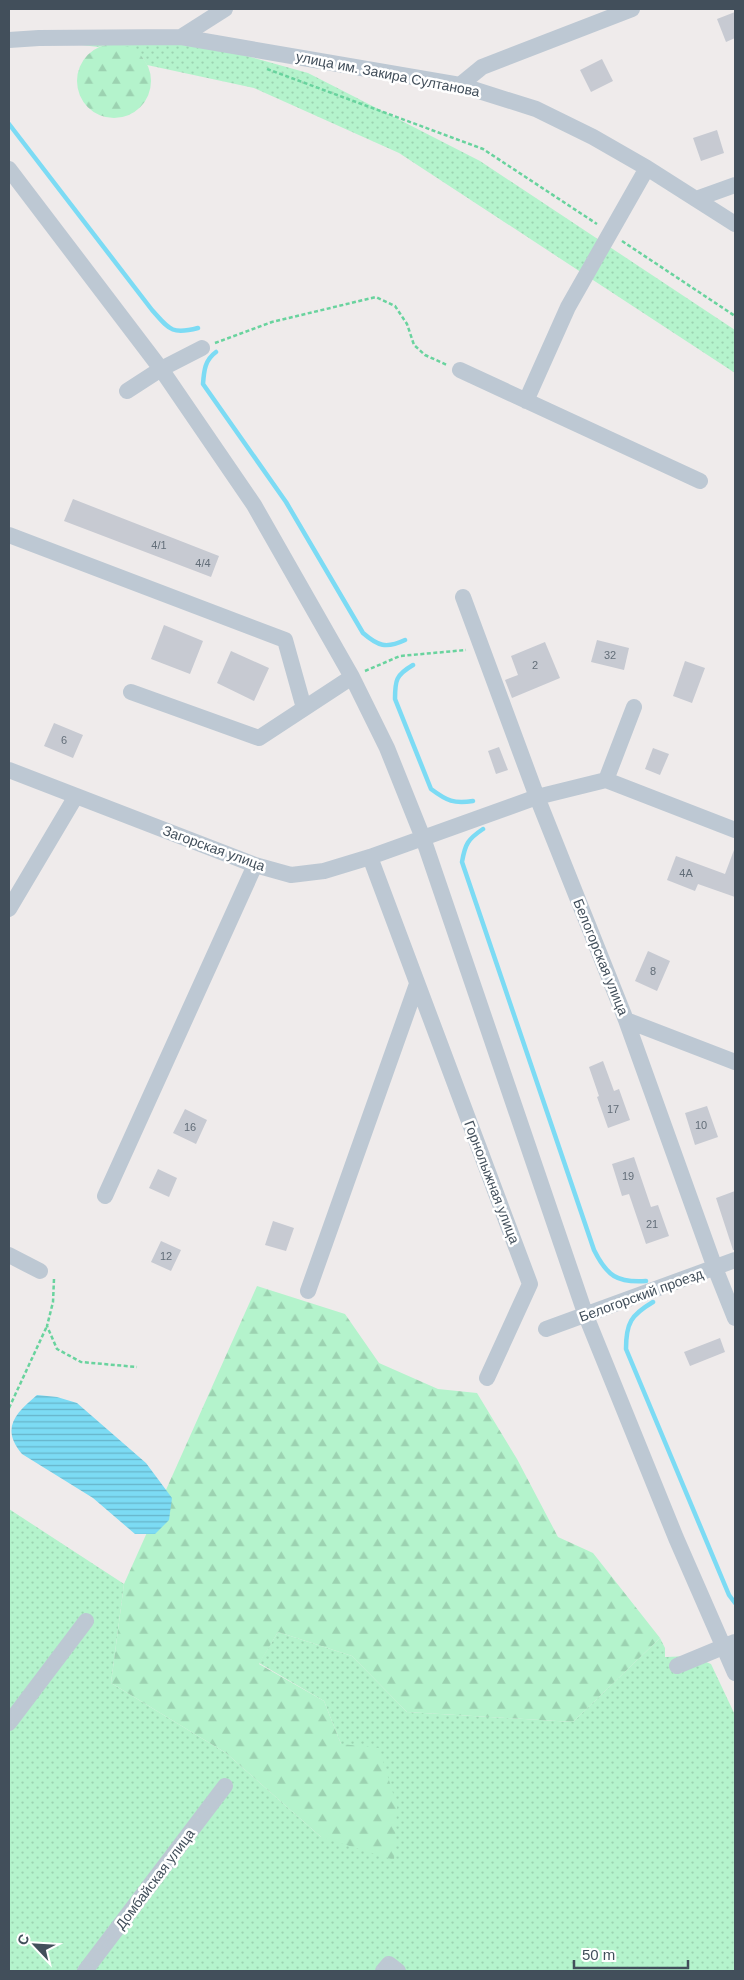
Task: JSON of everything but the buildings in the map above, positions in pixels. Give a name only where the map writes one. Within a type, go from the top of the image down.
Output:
[{"type":"street","points":[[460,86],[482,67],[632,9]]},
{"type":"street","points":[[181,37],[216,11]]},
{"type":"street","name":"улица им. Закира Султанова","points":[[9,40],[181,37],[460,86],[536,109],[647,168],[735,224]]},
{"type":"street","points":[[526,401],[568,307],[647,168]]},
{"type":"street","points":[[9,169],[161,369],[254,505],[352,677],[387,748],[423,838],[586,1316],[729,1645],[735,1673]]},
{"type":"street","points":[[696,199],[735,185]]},
{"type":"street","points":[[127,390],[161,369],[202,348]]},
{"type":"street","points":[[460,370],[700,481]]},
{"type":"street","points":[[9,536],[285,640],[304,708]]},
{"type":"street","name":"Белогорская улица","points":[[463,597],[537,798],[626,1020],[715,1268],[735,1318]]},
{"type":"street","points":[[131,692],[259,738],[352,677]]},
{"type":"street","points":[[634,707],[606,780],[735,830]]},
{"type":"street","name":"Загорская улица","points":[[9,770],[255,866],[291,875],[324,871],[537,798],[606,780]]},
{"type":"street","points":[[9,909],[76,796]]},
{"type":"street","name":"Горнолыжная улица","points":[[370,856],[530,1284],[487,1378]]},
{"type":"street","points":[[105,1196],[255,866]]},
{"type":"street","points":[[308,1291],[417,984]]},
{"type":"street","points":[[626,1020],[735,1062]]},
{"type":"street","points":[[9,1255],[40,1271]]},
{"type":"street","name":"Белогорский проезд","points":[[546,1329],[586,1316],[735,1260]]},
{"type":"street","points":[[9,1723],[86,1621]]},
{"type":"street","points":[[677,1666],[729,1645]]},
{"type":"street","name":"Домбайская улица","points":[[84,1971],[225,1786]]},
{"type":"path","points":[[264,68],[483,149],[735,316]]},
{"type":"path","points":[[202,348],[272,322],[376,297],[395,306],[407,324],[414,345],[425,355],[460,370]]},
{"type":"path","points":[[352,677],[400,656],[464,650],[485,655]]},
{"type":"path","points":[[9,1408],[47,1326],[53,1302],[54,1279],[40,1271]]},
{"type":"path","points":[[47,1326],[57,1349],[81,1362],[137,1367]]},
{"type":"green space","points":[[119,38],[222,49],[308,73],[480,161],[735,330],[735,373],[399,153],[254,88],[147,65],[143,58],[105,45],[98,47],[65,43]]},
{"type":"green space","points":[[114,44],[135,50],[145,60],[151,81],[145,102],[135,112],[114,118],[93,112],[83,102],[77,81],[83,60],[93,50]]},
{"type":"green space","points":[[257,1286],[345,1314],[379,1363],[438,1389],[477,1393],[517,1459],[558,1537],[593,1553],[660,1638],[573,1722],[407,1712],[352,1656],[278,1632],[259,1664],[324,1701],[341,1744],[379,1748],[397,1806],[394,1860],[321,1837],[226,1753],[111,1683],[124,1584]]},
{"type":"green space","points":[[9,1509],[124,1584],[111,1683],[226,1753],[321,1837],[341,1744],[324,1701],[259,1663],[278,1632],[352,1656],[407,1712],[573,1722],[660,1638],[665,1648],[665,1657],[692,1656],[711,1664],[735,1715],[735,1971],[9,1971]]},
{"type":"water","points":[[37,1395],[57,1397],[77,1403],[146,1463],[172,1498],[169,1520],[155,1534],[135,1534],[93,1498],[22,1454],[15,1445],[12,1436],[13,1422],[23,1408]]},
{"type":"waterway","points":[[9,124],[163,322],[171,329],[176,330],[182,331],[198,328]]},
{"type":"waterway","points":[[216,352],[209,358],[203,384],[286,502],[363,633],[382,645],[393,645],[405,640]]},
{"type":"waterway","points":[[413,665],[400,675],[395,687],[395,699],[431,789],[451,801],[473,801]]},
{"type":"waterway","points":[[483,829],[468,843],[462,862],[594,1250],[604,1266],[614,1276],[627,1281],[646,1281]]},
{"type":"waterway","points":[[653,1302],[640,1311],[631,1321],[627,1333],[626,1349],[729,1595],[735,1603]]}]
